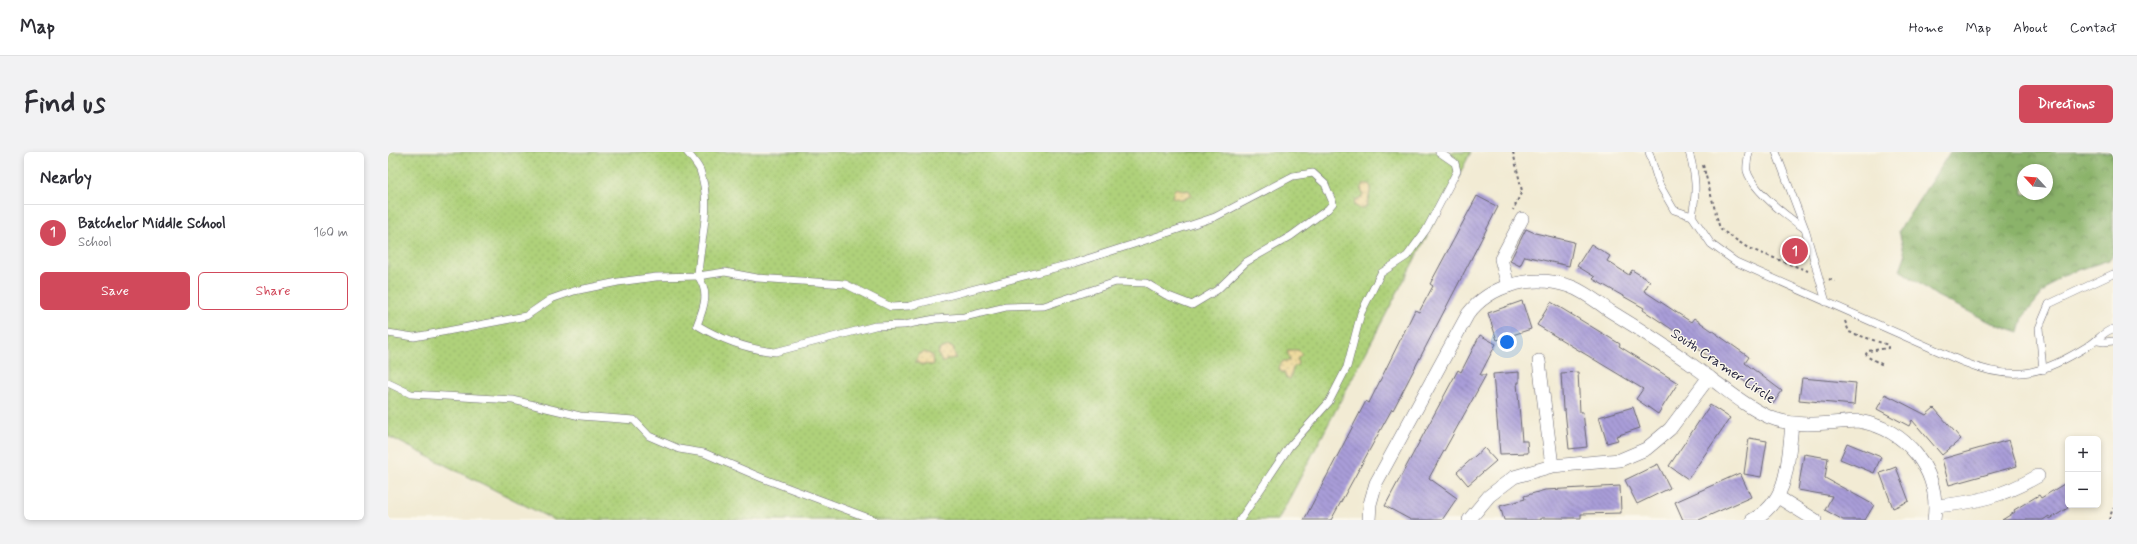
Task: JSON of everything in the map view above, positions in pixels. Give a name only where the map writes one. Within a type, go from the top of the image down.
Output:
[{"type":"street","points":[[1508,286],[1501,259],[1522,219]]},
{"type":"street","name":"South Cramer Circle","points":[[1369,520],[1370,504],[1376,483],[1468,314],[1481,299],[1508,286],[1519,282],[1541,281],[1570,287],[1654,338],[1757,411],[1781,422],[1792,424],[1858,421],[1890,431],[1910,446],[1923,463],[1932,482],[1935,506],[1934,520]]},
{"type":"street","points":[[1540,361],[1552,466]]},
{"type":"street","points":[[1469,520],[1482,503],[1504,484],[1524,474],[1552,466],[1620,460],[1646,448],[1670,429],[1709,377]]},
{"type":"street","points":[[1752,520],[1766,512],[1778,497],[1785,479],[1792,424]]},
{"type":"street","points":[[1935,506],[1966,504],[1992,498],[2017,488],[2038,476]]},
{"type":"street","points":[[1778,497],[1815,520]]},
{"type":"lane","points":[[388,333],[414,337],[526,316],[551,299],[574,291],[625,281],[656,277],[698,276],[725,272],[757,278],[844,284],[891,307],[909,306],[1074,263],[1215,217],[1293,176],[1313,173],[1325,184],[1333,203],[1328,209],[1291,236],[1246,262],[1217,290],[1192,305],[1166,295],[1146,283],[1116,282],[1044,306],[1006,307],[964,317],[935,319],[904,325],[875,326],[775,352],[758,350],[734,344],[697,325],[706,301],[704,284],[698,276],[705,234],[706,197],[699,169],[687,152]]},
{"type":"lane","points":[[1240,520],[1289,446],[1329,402],[1347,366],[1361,313],[1381,273],[1407,256],[1426,230],[1457,171],[1455,163],[1438,152]]},
{"type":"lane","points":[[1649,152],[1659,184],[1674,210],[1692,216],[1711,244],[1729,257],[1826,302],[1982,369],[2011,374],[2043,370],[2060,363],[2098,341],[2103,333],[2113,329]]},
{"type":"lane","points":[[1689,152],[1694,168],[1696,192],[1692,216]]},
{"type":"lane","points":[[1749,152],[1747,170],[1759,189],[1779,210],[1805,229]]},
{"type":"lane","points":[[1776,152],[1805,229],[1826,302]]},
{"type":"lane","points":[[2043,370],[2039,328],[2049,304],[2113,274]]},
{"type":"lane","points":[[2098,341],[2104,342],[2113,340]]},
{"type":"lane","points":[[388,383],[411,394],[513,400],[580,416],[634,420],[650,436],[679,449],[704,453],[762,478],[874,520]]},
{"type":"path","points":[[1513,152],[1522,191],[1510,217],[1522,219]]},
{"type":"path","points":[[1702,158],[1720,229],[1748,248],[1835,282]]},
{"type":"path","points":[[1845,321],[1849,332],[1888,345],[1888,348],[1868,351],[1866,354],[1868,357],[1883,365]]},
{"type":"path","points":[[2109,520],[2113,508]]},
{"type":"green space","points":[[388,152],[1471,152],[1278,520],[554,520],[388,436]]},
{"type":"green space","points":[[1950,152],[2113,152],[2113,254],[2109,260],[2060,276],[2041,295],[2023,317],[2019,332],[1990,322],[1937,296],[1900,270],[1905,256],[1899,231]]},
{"type":"sand","points":[[1364,184],[1369,184],[1371,187],[1367,206],[1361,209],[1354,205],[1355,201],[1360,199],[1363,195],[1361,190]]},
{"type":"sand","points":[[1177,188],[1185,191],[1189,190],[1192,195],[1183,200],[1172,197],[1174,190]]},
{"type":"sand","points":[[949,346],[953,348],[956,358],[947,359],[945,362],[942,362],[938,354],[940,349]]},
{"type":"sand","points":[[1287,350],[1298,350],[1302,354],[1297,359],[1298,364],[1293,368],[1290,379],[1286,378],[1284,372],[1281,372],[1279,367],[1283,361],[1290,361]]},
{"type":"sand","points":[[925,352],[932,355],[933,365],[915,362],[919,354]]},
{"type":"building","points":[[1477,196],[1498,207],[1393,410],[1392,409],[1331,520],[1304,520],[1366,401],[1369,403],[1415,310],[1419,312],[1433,286],[1430,284]]},
{"type":"building","points":[[1526,229],[1535,233],[1574,242],[1569,266],[1525,256],[1520,266],[1510,261]]},
{"type":"building","points":[[1591,244],[1610,256],[1607,261],[1629,275],[1632,270],[1650,281],[1644,291],[1691,322],[1694,318],[1749,357],[1745,363],[1782,391],[1773,404],[1744,381],[1681,337],[1682,336],[1643,310],[1644,308],[1593,279],[1595,277],[1577,266]]},
{"type":"building","points":[[1522,301],[1531,329],[1497,340],[1488,313]]},
{"type":"building","points":[[1551,302],[1620,344],[1619,346],[1678,383],[1658,414],[1636,399],[1643,389],[1537,325]]},
{"type":"building","points":[[1480,335],[1496,344],[1480,375],[1486,375],[1429,478],[1457,498],[1442,520],[1411,520],[1385,506],[1458,370],[1461,372]]},
{"type":"building","points":[[1519,372],[1519,383],[1517,383],[1522,441],[1527,441],[1528,453],[1500,454],[1493,374]]},
{"type":"building","points":[[1578,372],[1580,412],[1583,412],[1587,447],[1569,449],[1565,410],[1563,410],[1561,373]]},
{"type":"building","points":[[1802,378],[1856,383],[1854,405],[1799,400]]},
{"type":"building","points":[[1885,394],[1926,415],[1934,408],[1961,439],[1942,455],[1912,420],[1909,426],[1877,409]]},
{"type":"building","points":[[1710,405],[1730,418],[1688,479],[1669,466]]},
{"type":"building","points":[[1633,407],[1640,428],[1616,436],[1618,440],[1607,443],[1599,417]]},
{"type":"building","points":[[1749,438],[1767,441],[1761,477],[1744,474]]},
{"type":"building","points":[[2009,440],[2017,466],[1949,485],[1942,459]]},
{"type":"building","points":[[1847,443],[1881,457],[1874,473],[1840,459]]},
{"type":"building","points":[[1484,448],[1496,461],[1468,485],[1457,472]]},
{"type":"building","points":[[1804,454],[1828,458],[1825,478],[1874,505],[1865,520],[1843,520],[1825,510],[1832,496],[1798,490]]},
{"type":"building","points":[[1658,464],[1670,488],[1637,504],[1625,480]]},
{"type":"building","points":[[1896,467],[1909,501],[1893,508],[1880,473]]},
{"type":"building","points":[[1740,473],[1751,497],[1699,520],[1683,520],[1675,502]]},
{"type":"building","points":[[2064,484],[2065,508],[2068,508],[2050,519],[2049,516],[2043,520],[2002,520],[2015,512],[2014,510],[2039,495],[2041,498]]},
{"type":"building","points":[[1620,486],[1621,513],[1581,514],[1581,518],[1504,520],[1500,506],[1525,499],[1524,496],[1545,490]]},
{"type":"place","name":"Batchelor Middle School","points":[[1795,251]]}]
